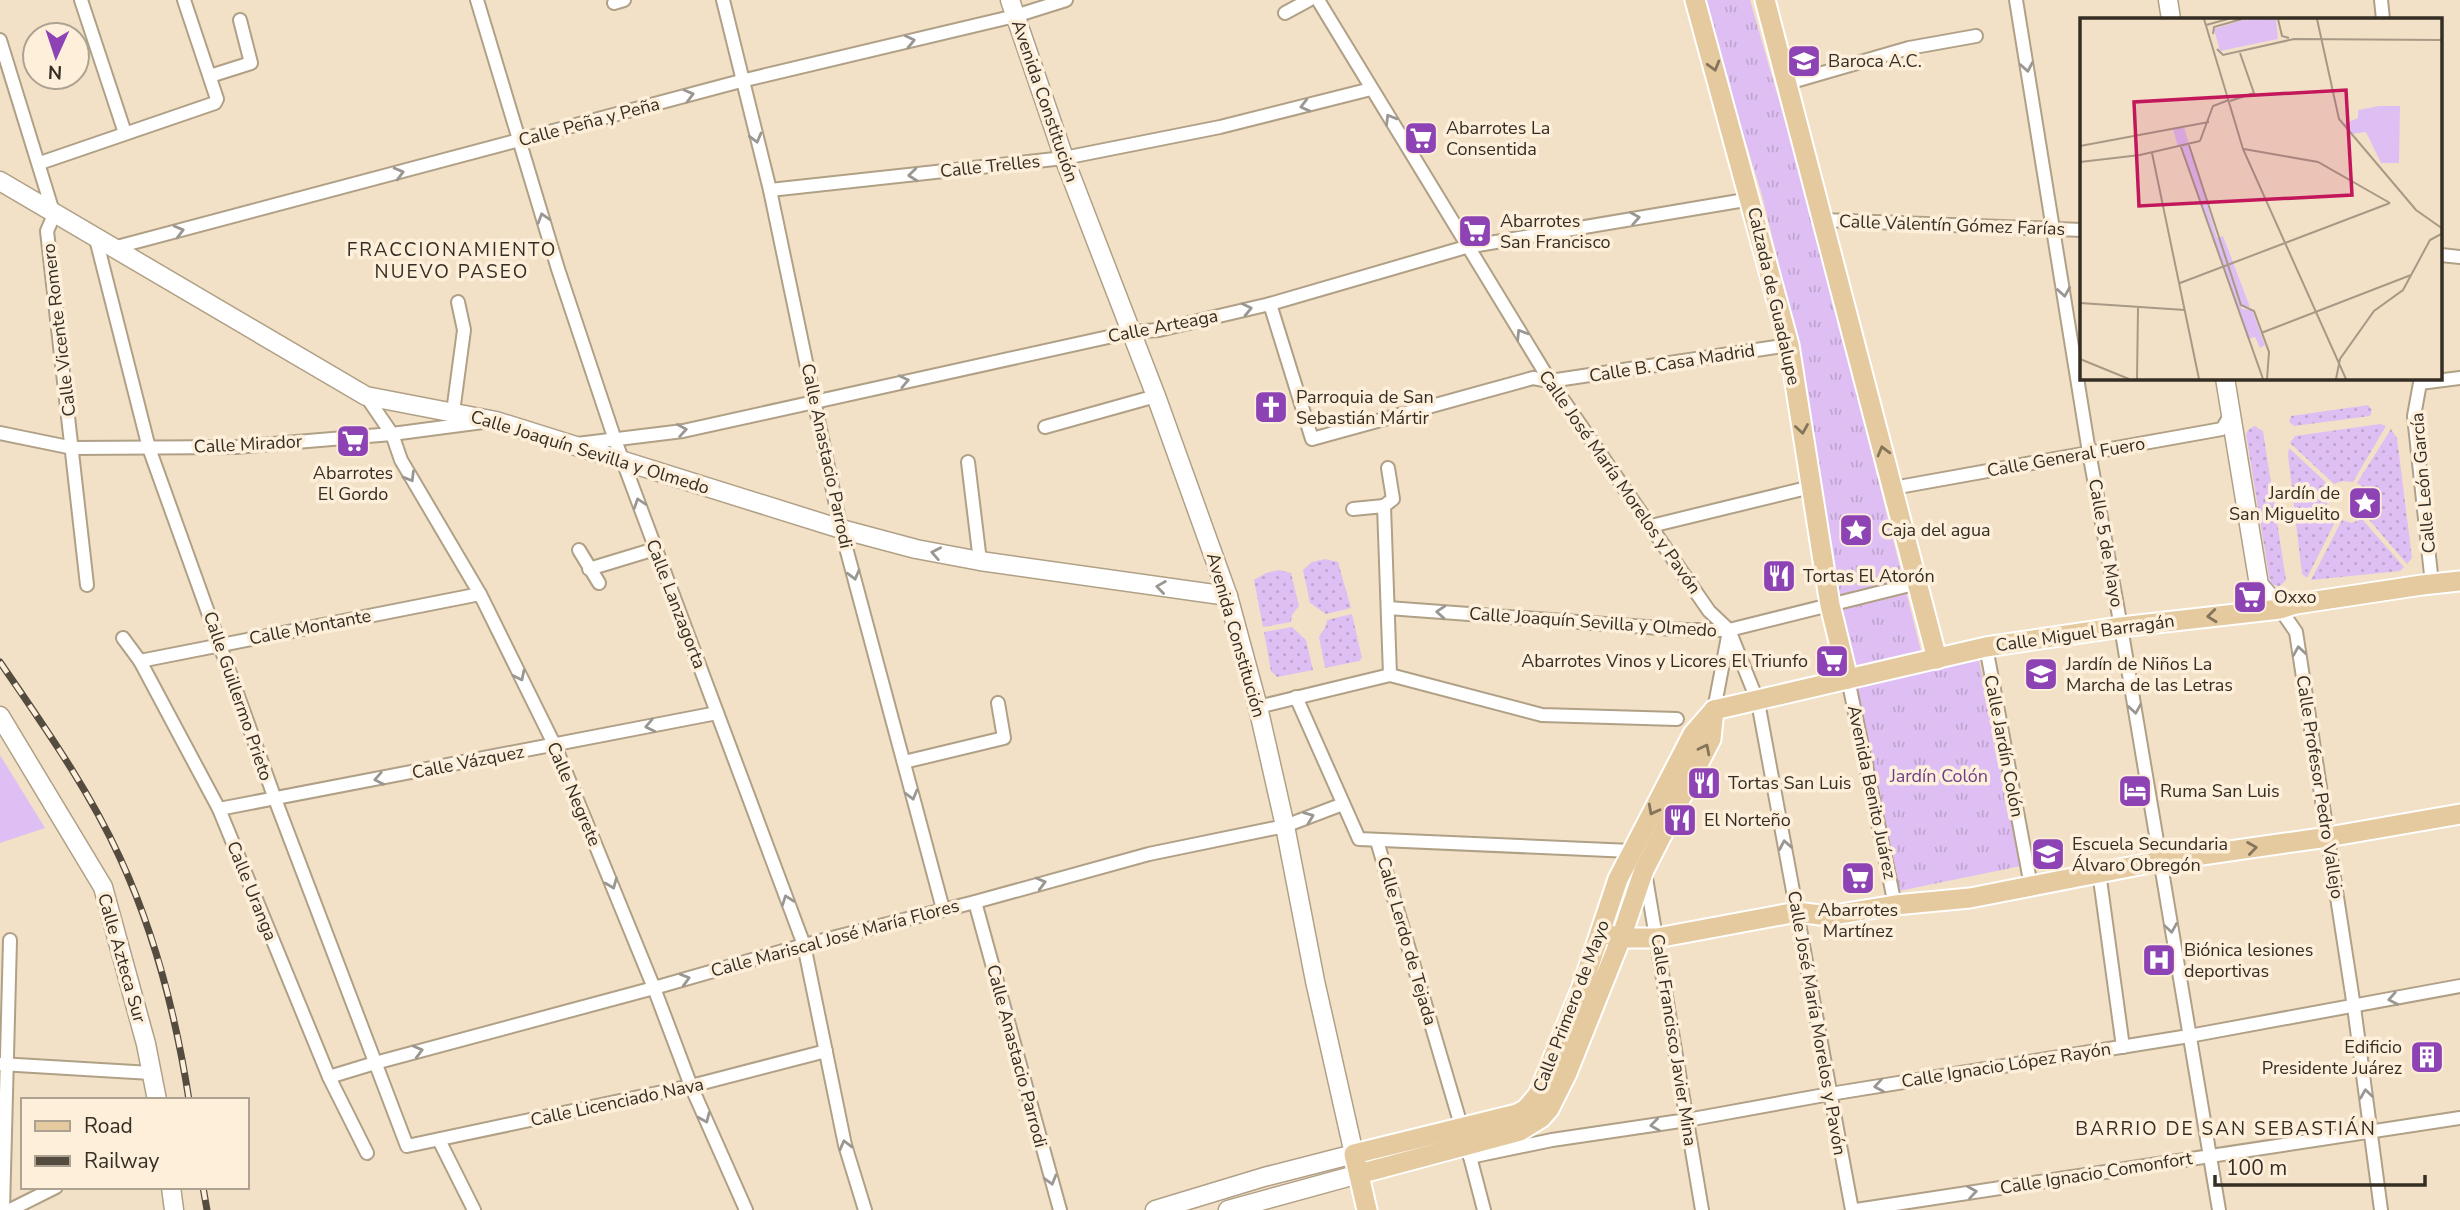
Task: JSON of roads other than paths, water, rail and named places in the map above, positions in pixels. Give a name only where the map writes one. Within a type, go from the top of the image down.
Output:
[{"type":"main road","name":"Calzada de Guadalupe","points":[[1695,0],[1789,345],[1830,605],[1849,679]]},
{"type":"main road","points":[[1765,0],[1937,659]]},
{"type":"main road","name":"Calle Miguel Barragán","points":[[1714,710],[1758,702],[1986,647],[2121,626],[2280,609],[2296,604],[2460,581]]},
{"type":"main road","name":"Calle Primero de Mayo","points":[[1611,935],[1618,879],[1693,734],[1714,710]]},
{"type":"main road","name":"Calle Primero de Mayo","points":[[1359,1174],[1466,1144],[1501,1128],[1520,1131],[1536,1111],[1554,1100],[1559,1069],[1611,935],[1711,738],[1714,710]]},
{"type":"main road","points":[[1611,935],[1657,938],[1797,912],[1828,916],[1895,905],[1970,898],[2160,861],[2328,837],[2460,814]]},
{"type":"main road","name":"Calle Primero de Mayo","points":[[1354,1154],[1466,1144]]},
{"type":"main road","name":"Avenida Constitución","points":[[1354,1154],[1367,1210]]},
{"type":"street","points":[[81,0],[125,132]]},
{"type":"street","points":[[40,163],[215,103],[217,99],[184,0]]},
{"type":"street","name":"Calle Lanzagorta","points":[[477,0],[519,142],[615,440],[804,945],[845,1145],[865,1210]]},
{"type":"street","name":"Calle Anastacio Parrodi","points":[[723,0],[770,190],[841,529],[943,908]]},
{"type":"street","name":"Calle Peña y Peña","points":[[113,248],[519,142],[1012,8],[1066,0]]},
{"type":"street","points":[[1285,13],[1309,0]]},
{"type":"street","name":"Calle José María Morelos y Pavón","points":[[1318,0],[1550,381],[1709,611],[1729,630],[1758,702],[1854,1210]]},
{"type":"street","name":"Calle 5 de Mayo","points":[[2015,0],[2089,452],[2121,626],[2219,1210]]},
{"type":"street","points":[[2168,0],[2171,18]]},
{"type":"street","points":[[2381,0],[2383,18]]},
{"type":"street","name":"Avenida Constitución","points":[[1012,8],[1064,158],[1156,396],[1228,596],[1258,707],[1285,826],[1315,981],[1354,1154]]},
{"type":"street","points":[[210,76],[251,62],[240,20]]},
{"type":"street","points":[[1788,83],[1909,48],[1976,36]]},
{"type":"street","points":[[0,40],[54,215]]},
{"type":"street","name":"Calle Trelles","points":[[770,190],[1064,158],[1220,127],[1371,89]]},
{"type":"street","name":"Calle Joaquín Sevilla y Olmedo","points":[[0,181],[366,396],[496,421],[841,529],[916,549],[981,561],[1228,596]]},
{"type":"street","name":"Calle Arteaga","points":[[573,444],[683,431],[1131,332],[1158,330],[1270,303],[1466,247],[1751,199]]},
{"type":"street","name":"Calle Vicente Romero","points":[[54,215],[47,231],[73,448]]},
{"type":"street","name":"Calle Valentín Gómez Farías","points":[[1823,220],[2080,230]]},
{"type":"street","name":"Calle Guillermo Prieto","points":[[96,239],[149,448],[275,799],[407,1146]]},
{"type":"street","points":[[2442,256],[2460,257]]},
{"type":"street","points":[[453,412],[464,330],[458,302]]},
{"type":"street","name":"Calle B. Casa Madrid","points":[[1270,303],[1312,439],[1533,378],[1550,381],[1789,345]]},
{"type":"street","name":"Calle León García","points":[[2432,584],[2414,416],[2420,383],[2460,378]]},
{"type":"street","name":"Calle Profesor Pedro Vallejo","points":[[2225,380],[2259,585],[2296,632],[2354,1007],[2381,1210]]},
{"type":"street","name":"Calle Negrete","points":[[366,396],[392,433],[401,460],[480,594],[555,746],[691,1086],[746,1210]]},
{"type":"street","points":[[1045,427],[1156,396]]},
{"type":"street","name":"Calle General Fuero","points":[[1893,488],[2222,429],[2231,414]]},
{"type":"street","name":"Calle Mirador","points":[[0,433],[73,448],[236,447],[496,421]]},
{"type":"street","points":[[73,448],[87,585]]},
{"type":"street","points":[[968,462],[981,561]]},
{"type":"street","points":[[1353,509],[1384,506],[1393,499],[1388,468]]},
{"type":"street","points":[[1651,526],[1811,487]]},
{"type":"street","points":[[1384,506],[1390,675]]},
{"type":"street","points":[[579,550],[600,583]]},
{"type":"street","points":[[589,569],[655,550]]},
{"type":"street","name":"Calle Joaquín Sevilla y Olmedo","points":[[1388,608],[1687,630],[1729,630],[1918,583]]},
{"type":"street","name":"Calle Montante","points":[[140,661],[480,594]]},
{"type":"street","name":"Calle Primero de Mayo","points":[[1714,710],[1729,630]]},
{"type":"street","name":"Calle Uranga","points":[[123,638],[140,661],[219,809],[329,1077],[367,1153]]},
{"type":"street","name":"Calle Jardín Colón","points":[[1986,647],[2031,886]]},
{"type":"street","points":[[1258,707],[1390,675],[1542,715],[1677,719]]},
{"type":"street","name":"Avenida Benito Juárez","points":[[1849,679],[1895,905]]},
{"type":"street","name":"Calle Lerdo de Tejada","points":[[1296,697],[1359,839],[1377,841],[1484,1210]]},
{"type":"street","points":[[904,762],[1004,738],[998,703]]},
{"type":"street","name":"Calle Vázquez","points":[[219,809],[555,746],[717,712]]},
{"type":"street","name":"Calle Azteca Sur","points":[[0,716],[103,887],[146,1044],[157,1098]]},
{"type":"street","name":"Calle Mariscal José María Flores","points":[[329,1077],[943,908],[975,902],[1149,854],[1285,826],[1343,804]]},
{"type":"street","points":[[1377,841],[1631,851],[1644,870]]},
{"type":"street","name":"Calle Francisco Javier Mina","points":[[1644,870],[1702,1210]]},
{"type":"street","points":[[2099,873],[2123,1046]]},
{"type":"street","name":"Calle Anastacio Parrodi","points":[[975,902],[1059,1210]]},
{"type":"street","points":[[3,1210],[4,959],[10,940]]},
{"type":"street","name":"Calle Ignacio López Rayón","points":[[1466,1144],[1552,1140],[1687,1120],[2189,1036],[2460,986]]},
{"type":"street","name":"Calle Licenciado Nava","points":[[407,1146],[691,1086],[826,1051]]},
{"type":"street","points":[[3,1064],[151,1073]]},
{"type":"street","points":[[1536,1111],[1552,1140]]},
{"type":"street","name":"Calle Ignacio Comonfort","points":[[1854,1210],[2460,1118]]},
{"type":"street","points":[[439,1140],[474,1210]]},
{"type":"street","name":"Calle Primero de Mayo","points":[[1155,1210],[1264,1177],[1354,1154]]},
{"type":"street","name":"Calle Primero de Mayo","points":[[1228,1210],[1359,1174]]},
{"type":"street","points":[[10,1210],[52,1189]]},
{"type":"street","points":[[171,1189],[174,1210]]},
{"type":"railway","points":[[0,662],[79,782],[133,887],[163,977],[189,1098]]},
{"type":"railway","points":[[203,1189],[207,1210]]},
{"type":"place","name":"Baroca A.C.","points":[[1804,61]]},
{"type":"place","name":"Abarrotes La Consentida","points":[[1421,138]]},
{"type":"place","name":"Abarrotes San Francisco","points":[[1475,231]]},
{"type":"place","name":"Parroquia de San Sebastián Mártir","points":[[1271,407]]},
{"type":"place","name":"Abarrotes El Gordo","points":[[353,441]]},
{"type":"place","name":"Jardín de San Miguelito","points":[[2365,503]]},
{"type":"place","name":"Caja del agua","points":[[1856,530]]},
{"type":"place","name":"Tortas El Atorón","points":[[1779,576]]},
{"type":"place","name":"Oxxo","points":[[2250,597]]},
{"type":"place","name":"Abarrotes Vinos y Licores El Triunfo","points":[[1832,661]]},
{"type":"place","name":"Jardín de Niños La Marcha de las Letras","points":[[2041,674]]},
{"type":"place","name":"Tortas San Luis","points":[[1704,783]]},
{"type":"place","name":"Ruma San Luis","points":[[2135,791]]},
{"type":"place","name":"El Norteño","points":[[1680,820]]},
{"type":"place","name":"Escuela Secundaria Álvaro Obregón","points":[[2048,854]]},
{"type":"place","name":"Abarrotes Martínez","points":[[1858,878]]},
{"type":"place","name":"Biónica lesiones deportivas","points":[[2159,960]]},
{"type":"place","name":"Edificio Presidente Juárez","points":[[2427,1057]]},
{"type":"district","name":"FRACCIONAMIENTO NUEVO PASEO","points":[[452,261]]},
{"type":"district","name":"BARRIO DE SAN SEBASTIÁN","points":[[2226,1129]]},
{"type":"park label","name":"Jardín Colón","points":[[1939,776]]}]
